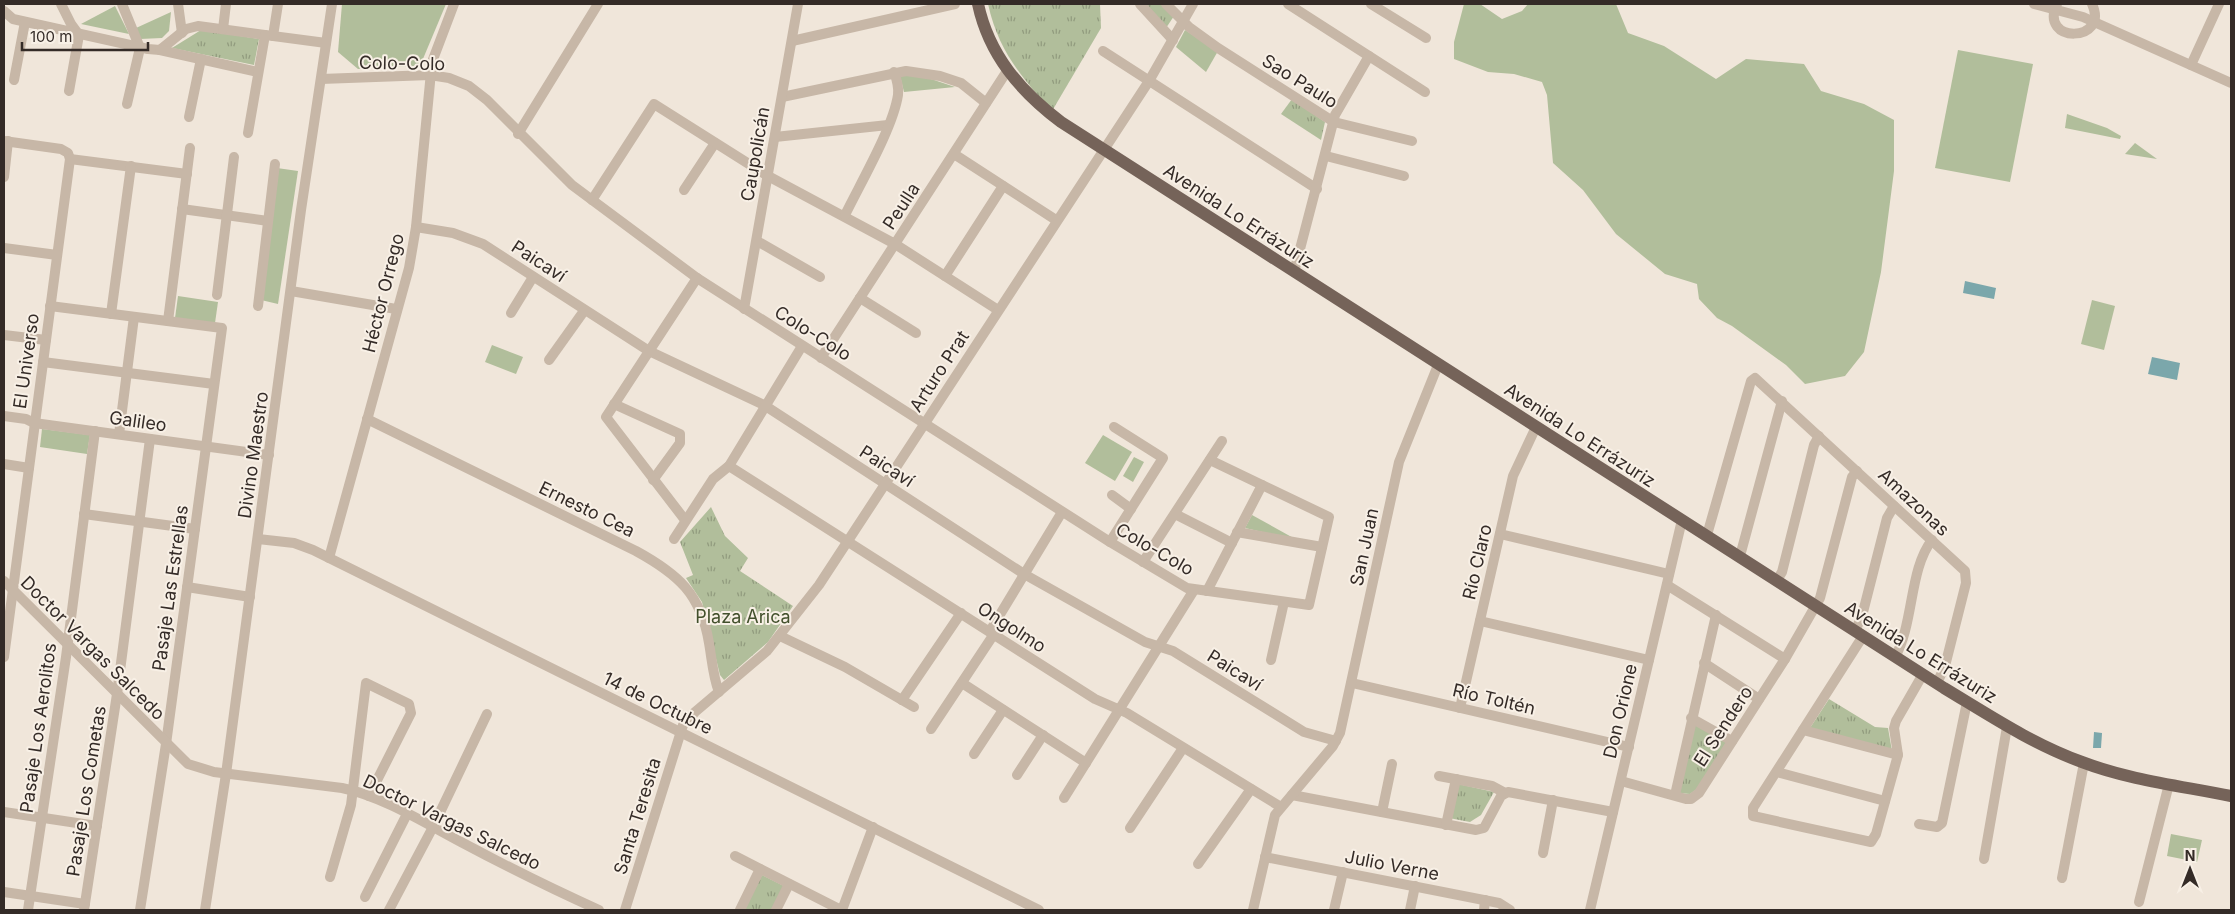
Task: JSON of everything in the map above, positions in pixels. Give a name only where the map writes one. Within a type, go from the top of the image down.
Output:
[{"type":"main road","name":"Avenida Lo Errázuriz","points":[[978,4],[987,35],[1007,71],[1037,103],[1102,149],[1895,657],[2007,727],[2039,744],[2084,763],[2169,784],[2231,796]]},
{"type":"street","points":[[61,4],[79,35],[69,91]]},
{"type":"street","points":[[122,4],[144,48],[127,104]]},
{"type":"street","points":[[178,4],[182,33]]},
{"type":"street","points":[[223,29],[226,4]]},
{"type":"street","points":[[248,133],[258,72],[278,4]]},
{"type":"street","name":"Divino Maestro","points":[[205,910],[226,774],[301,210],[332,4]]},
{"type":"street","name":"Héctor Orrego","points":[[329,558],[396,309],[409,268],[416,227],[430,75],[436,49],[454,4]]},
{"type":"street","points":[[518,134],[598,4]]},
{"type":"street","name":"Caupolicán","points":[[744,309],[798,4]]},
{"type":"street","points":[[792,41],[955,4]]},
{"type":"street","points":[[1140,4],[1173,40]]},
{"type":"street","name":"Sao Paulo","points":[[1166,4],[1218,48],[1334,122],[1412,142]]},
{"type":"street","name":"Arturo Prat","points":[[680,732],[690,717],[758,659],[780,636],[819,585],[1102,149],[1149,81],[1194,4]]},
{"type":"street","points":[[1288,4],[1425,92]]},
{"type":"street","points":[[1371,4],[1426,38]]},
{"type":"street","points":[[2034,4],[2055,6],[2231,83]]},
{"type":"street","points":[[2055,6],[2055,22],[2060,29],[2068,34],[2081,33],[2088,29],[2093,22],[2092,4]]},
{"type":"street","points":[[2191,65],[2220,4]]},
{"type":"street","points":[[4,11],[13,19],[79,35],[160,50],[258,72]]},
{"type":"street","points":[[14,80],[25,22]]},
{"type":"street","points":[[160,50],[191,27],[198,26],[326,43]]},
{"type":"street","points":[[1103,51],[1317,189]]},
{"type":"street","points":[[1294,272],[1334,122],[1342,102],[1369,56]]},
{"type":"street","points":[[189,117],[201,60]]},
{"type":"street","points":[[782,98],[906,70],[954,80],[972,90],[986,103]]},
{"type":"street","name":"Peulla","points":[[821,358],[1007,71]]},
{"type":"street","points":[[845,216],[888,125],[898,95],[898,84],[894,72]]},
{"type":"street","name":"Colo-Colo","points":[[321,79],[430,75],[449,78],[469,86],[487,100],[518,134],[563,178],[697,278],[1181,586],[1194,590],[1309,605],[1322,547]]},
{"type":"street","points":[[592,200],[654,104],[768,176],[895,244],[998,310]]},
{"type":"street","points":[[775,137],[888,125]]},
{"type":"street","points":[[4,177],[6,141],[62,149],[68,153],[70,159],[187,174]]},
{"type":"street","points":[[684,190],[715,143]]},
{"type":"street","points":[[50,306],[168,321],[190,148]]},
{"type":"street","points":[[954,154],[1056,220]]},
{"type":"street","points":[[1326,156],[1404,176]]},
{"type":"street","points":[[217,295],[234,157]]},
{"type":"street","name":"El Universo","points":[[4,657],[70,159]]},
{"type":"street","points":[[258,306],[275,164]]},
{"type":"street","points":[[111,314],[131,166]]},
{"type":"street","points":[[945,276],[1003,186]]},
{"type":"street","points":[[182,210],[268,221]]},
{"type":"street","name":"Paicaví","points":[[416,227],[453,233],[473,240],[649,351],[764,405],[884,485],[1024,574],[1145,642],[1173,651],[1304,732],[1336,741]]},
{"type":"street","points":[[757,241],[820,277]]},
{"type":"street","points":[[4,248],[57,255]]},
{"type":"street","points":[[511,313],[533,277]]},
{"type":"street","points":[[685,520],[606,417],[697,278]]},
{"type":"street","points":[[291,291],[396,309]]},
{"type":"street","points":[[860,298],[916,333]]},
{"type":"street","points":[[549,360],[584,310]]},
{"type":"street","points":[[119,434],[134,317]]},
{"type":"street","name":"Pasaje Las Estrellas","points":[[140,910],[166,744],[222,328],[168,321]]},
{"type":"street","points":[[4,335],[46,340]]},
{"type":"street","points":[[674,539],[713,479],[729,466],[764,405],[802,346]]},
{"type":"street","points":[[43,362],[214,384]]},
{"type":"street","name":"San Juan","points":[[1336,741],[1342,728],[1402,450],[1438,365]]},
{"type":"street","name":"Amazonas","points":[[1707,535],[1751,381],[1754,378],[1782,401],[1962,568],[1967,579],[1945,666],[1937,683]]},
{"type":"street","points":[[1740,556],[1782,401]]},
{"type":"street","points":[[614,404],[680,434],[680,443],[653,480]]},
{"type":"street","name":"Galileo","points":[[4,416],[26,419],[34,423],[269,455]]},
{"type":"street","name":"Ernesto Cea","points":[[367,419],[636,551],[676,576],[688,588],[698,605],[708,640],[719,692]]},
{"type":"street","points":[[1110,542],[1163,458],[1114,427]]},
{"type":"street","name":"Río Claro","points":[[1460,708],[1513,476],[1536,427]]},
{"type":"street","name":"Pasaje Los Aerolitos","points":[[28,910],[67,644],[95,431]]},
{"type":"street","points":[[1777,580],[1782,572],[1815,442],[1820,436]]},
{"type":"street","name":"Pasaje Los Cometas","points":[[84,907],[117,694],[150,439]]},
{"type":"street","points":[[1143,562],[1222,441]]},
{"type":"street","points":[[1210,460],[1329,517],[1322,547],[1237,532]]},
{"type":"street","points":[[4,464],[29,468]]},
{"type":"street","name":"Ongolmo","points":[[729,466],[1095,699],[1119,710],[1281,807]]},
{"type":"street","name":"El Sendero","points":[[1621,781],[1691,799],[1699,793],[1785,659],[1816,606],[1822,593],[1852,477],[1857,471]]},
{"type":"street","points":[[1207,591],[1262,484]]},
{"type":"street","points":[[1112,496],[1131,509]]},
{"type":"street","points":[[1894,506],[1887,518],[1859,634],[1752,814],[1756,818],[1868,842],[1873,840],[1898,755],[1894,728],[1896,721],[1923,674]]},
{"type":"street","points":[[931,730],[962,683],[1024,574],[1062,512]]},
{"type":"street","points":[[84,514],[194,529]]},
{"type":"street","points":[[1175,514],[1232,543]]},
{"type":"street","name":"Don Orione","points":[[1590,910],[1682,520]]},
{"type":"street","points":[[1500,534],[1669,574]]},
{"type":"street","name":"14 de Octubre","points":[[258,538],[299,545],[329,558],[873,827],[1025,907],[1039,910]]},
{"type":"street","points":[[1895,657],[1902,643],[1923,558],[1932,540]]},
{"type":"street","name":"Doctor Vargas Salcedo","points":[[4,581],[182,760],[194,767],[226,774],[352,790],[369,796],[433,827],[528,878],[599,910]]},
{"type":"street","points":[[1667,585],[1785,659]]},
{"type":"street","points":[[187,588],[250,597]]},
{"type":"street","points":[[1064,798],[1194,590]]},
{"type":"street","points":[[1271,660],[1284,602]]},
{"type":"street","points":[[902,700],[961,613]]},
{"type":"street","points":[[1675,795],[1716,614]]},
{"type":"street","points":[[1480,620],[1649,660]]},
{"type":"street","points":[[780,636],[845,666],[914,707]]},
{"type":"street","points":[[1704,663],[1759,700]]},
{"type":"street","points":[[330,877],[351,805],[366,683],[409,704],[411,708],[411,714],[369,796]]},
{"type":"street","points":[[962,683],[1086,763]]},
{"type":"street","name":"Río Toltén","points":[[1352,683],[1629,747]]},
{"type":"street","points":[[1919,824],[1937,827],[1942,823],[1967,702]]},
{"type":"street","points":[[974,754],[1004,710]]},
{"type":"street","points":[[389,910],[433,827],[487,714]]},
{"type":"street","points":[[1691,718],[1732,741]]},
{"type":"street","points":[[1984,859],[2007,727]]},
{"type":"street","points":[[1803,730],[1898,755]]},
{"type":"street","name":"Santa Teresita","points":[[625,910],[680,732]]},
{"type":"street","points":[[1017,775],[1043,735]]},
{"type":"street","points":[[1253,910],[1273,820],[1281,807],[1336,741]]},
{"type":"street","points":[[1130,828],[1184,748]]},
{"type":"street","points":[[2062,878],[2084,763]]},
{"type":"street","points":[[1382,812],[1392,764]]},
{"type":"street","points":[[1776,772],[1885,801]]},
{"type":"street","points":[[1439,776],[1495,787],[1505,793],[1514,792],[1613,812]]},
{"type":"street","points":[[1446,825],[1456,779]]},
{"type":"street","points":[[2139,902],[2169,784]]},
{"type":"street","points":[[1198,864],[1251,789]]},
{"type":"street","points":[[1292,794],[1476,830],[1482,829],[1499,799],[1505,793]]},
{"type":"street","points":[[1543,853],[1553,800]]},
{"type":"street","points":[[4,812],[97,826]]},
{"type":"street","points":[[365,897],[407,814]]},
{"type":"street","points":[[735,856],[842,910],[873,827]]},
{"type":"street","name":"Julio Verne","points":[[1265,857],[1415,886],[1485,905],[1502,904],[1510,910]]},
{"type":"street","points":[[740,910],[760,869]]},
{"type":"street","points":[[1334,910],[1343,872]]},
{"type":"street","points":[[776,910],[789,884]]},
{"type":"street","points":[[1410,910],[1415,886]]},
{"type":"street","points":[[4,892],[84,907]]},
{"type":"green space","points":[[342,4],[446,4],[420,66],[358,69],[338,52]]},
{"type":"green space","points":[[988,4],[1100,4],[1101,28],[1052,111],[1030,86],[1004,49],[992,20]]},
{"type":"green space","points":[[1135,4],[1161,4],[1174,16],[1162,34]]},
{"type":"green space","points":[[1464,4],[1480,4],[1502,19],[1522,11],[1528,4],[1616,4],[1628,33],[1664,46],[1716,79],[1746,59],[1804,64],[1821,91],[1864,104],[1894,120],[1894,171],[1881,272],[1864,352],[1845,376],[1805,384],[1786,365],[1732,326],[1717,318],[1699,299],[1697,284],[1665,274],[1616,234],[1583,190],[1553,163],[1547,95],[1542,82],[1514,74],[1488,72],[1454,59],[1454,42]]},
{"type":"green space","points":[[115,6],[129,34],[81,24]]},
{"type":"green space","points":[[171,12],[169,31],[162,38],[140,39],[136,28]]},
{"type":"green space","points":[[201,30],[259,39],[254,65],[172,48]]},
{"type":"green space","points":[[1185,30],[1218,51],[1206,72],[1176,47]]},
{"type":"green space","points":[[1958,50],[2033,64],[2010,182],[1935,168]]},
{"type":"green space","points":[[900,76],[922,76],[955,87],[904,92]]},
{"type":"green space","points":[[1292,99],[1325,122],[1321,140],[1281,114]]},
{"type":"green space","points":[[2067,114],[2107,128],[2121,136],[2120,139],[2065,128]]},
{"type":"green space","points":[[2135,143],[2157,159],[2125,154]]},
{"type":"green space","points":[[277,168],[298,171],[278,304],[261,300]]},
{"type":"green space","points":[[178,296],[218,302],[215,323],[175,318]]},
{"type":"green space","points":[[2092,300],[2115,306],[2104,350],[2081,344]]},
{"type":"green space","points":[[492,345],[523,357],[516,374],[485,362]]},
{"type":"green space","points":[[42,429],[90,435],[87,454],[40,447]]},
{"type":"green space","points":[[1103,435],[1132,452],[1115,481],[1085,463]]},
{"type":"green space","points":[[1134,457],[1144,462],[1133,482],[1123,476]]},
{"type":"green space","name":"Plaza Arica","points":[[711,507],[725,536],[748,558],[740,571],[793,606],[768,642],[724,680],[720,675],[702,602],[686,578],[693,575],[680,542]]},
{"type":"green space","points":[[1252,515],[1297,540],[1245,528]]},
{"type":"green space","points":[[1829,699],[1875,727],[1888,728],[1892,751],[1810,728]]},
{"type":"green space","points":[[1694,724],[1728,742],[1697,789],[1690,794],[1678,793]]},
{"type":"green space","points":[[1458,784],[1494,792],[1481,815],[1470,822],[1449,818]]},
{"type":"green space","points":[[2171,834],[2202,840],[2197,862],[2167,856]]},
{"type":"green space","points":[[762,875],[784,886],[772,910],[743,910]]},
{"type":"water","points":[[1965,281],[1996,288],[1994,299],[1963,293]]},
{"type":"water","points":[[2152,357],[2180,363],[2177,380],[2148,374]]},
{"type":"water","points":[[2094,732],[2102,733],[2101,748],[2093,748]]}]
